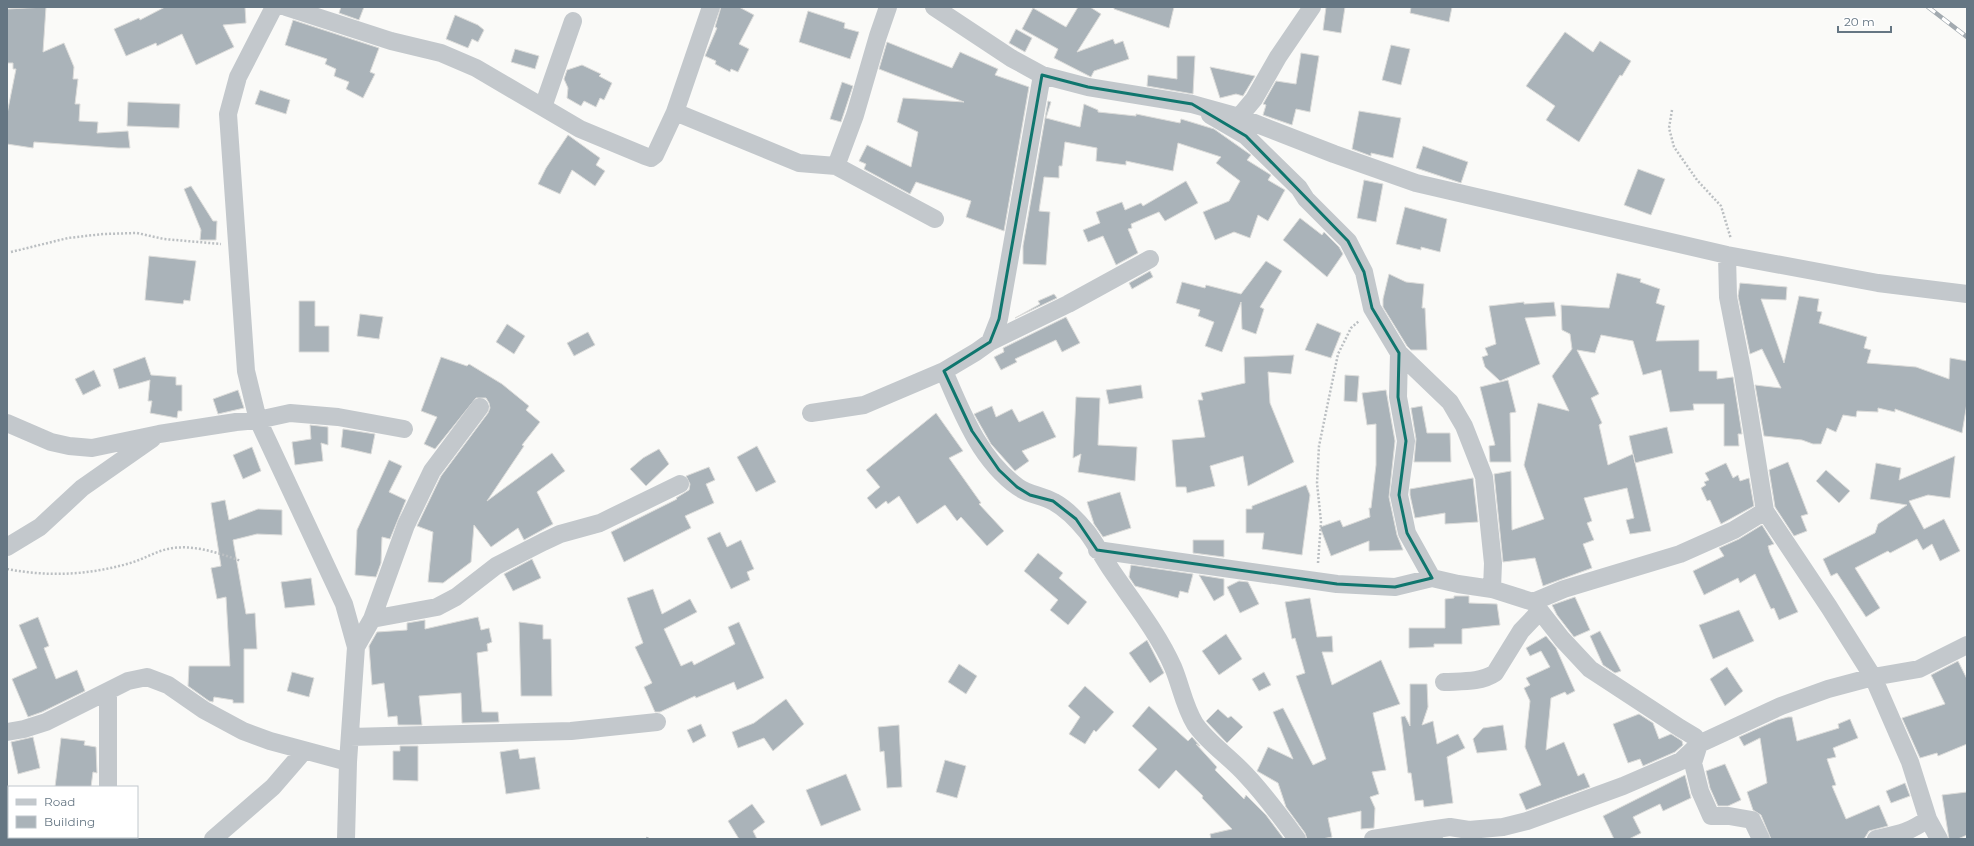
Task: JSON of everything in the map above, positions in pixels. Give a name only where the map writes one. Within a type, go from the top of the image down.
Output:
[{"type":"street","points":[[274,7],[238,77],[228,114],[246,371],[258,420],[344,604],[356,647],[348,762],[346,839]]},
{"type":"street","points":[[286,7],[391,40],[441,53],[476,68],[580,129],[651,158],[655,155],[675,112],[711,7]]},
{"type":"street","points":[[836,166],[855,115],[888,7]]},
{"type":"street","points":[[934,7],[1011,58],[1042,75],[1088,87],[1192,104],[1239,117],[1334,154],[1416,183],[1727,255],[1878,283],[1967,294]]},
{"type":"street","points":[[1239,117],[1254,99],[1278,56],[1312,7]]},
{"type":"street","points":[[543,107],[573,21]]},
{"type":"street","points":[[990,342],[1000,312],[1042,75]]},
{"type":"street","points":[[1192,104],[1246,136],[1299,188],[1306,199],[1348,241],[1364,272],[1372,308],[1399,353],[1450,402],[1464,426],[1484,477],[1493,563],[1492,589]]},
{"type":"street","points":[[675,112],[799,163],[836,166],[935,219]]},
{"type":"street","points":[[1727,255],[1728,297],[1743,374],[1765,511],[1829,607],[1873,677],[1910,762],[1928,819],[1939,839]]},
{"type":"street","points":[[811,413],[864,405],[944,371],[990,342],[1068,304],[1150,259]]},
{"type":"street","points":[[1399,353],[1398,397],[1406,441],[1398,495],[1407,533],[1432,578]]},
{"type":"street","points":[[944,371],[972,431],[988,457],[999,470],[1017,487],[1030,495],[1053,501],[1076,519],[1088,534],[1097,550],[1153,630],[1173,667],[1185,704],[1195,723],[1205,736],[1246,774],[1297,839]]},
{"type":"street","points":[[356,647],[372,619],[406,525],[432,471],[480,407]]},
{"type":"street","points":[[7,423],[51,442],[69,446],[92,448],[159,434],[258,420],[290,413],[338,417],[404,429]]},
{"type":"street","points":[[7,547],[40,527],[82,488],[159,434]]},
{"type":"street","points":[[372,619],[437,607],[456,597],[496,566],[543,542],[560,534],[600,523],[680,484]]},
{"type":"street","points":[[1444,682],[1472,681],[1495,673],[1536,607],[1564,589],[1680,554],[1734,530],[1765,511]]},
{"type":"street","points":[[1097,550],[1337,584],[1395,587],[1432,578],[1458,584],[1492,589],[1536,607],[1562,639],[1590,669],[1695,737],[1699,744],[1693,763],[1700,791],[1711,816],[1729,816],[1752,820],[1761,839]]},
{"type":"street","points":[[1373,839],[1432,835],[1450,827],[1469,830],[1503,827],[1527,821],[1623,786],[1680,761],[1699,744],[1781,706],[1828,689],[1873,677],[1918,669],[1967,644]]},
{"type":"street","points":[[7,732],[24,729],[46,722],[108,691],[138,678],[147,677],[155,678],[168,685],[204,710],[243,731],[270,741],[348,762]]},
{"type":"street","points":[[108,691],[108,786]]},
{"type":"street","points":[[350,737],[571,731],[657,722]]},
{"type":"street","points":[[213,839],[273,787],[304,750]]},
{"type":"street","points":[[1876,839],[1913,830],[1928,819]]},
{"type":"path","points":[[1672,110],[1669,128],[1674,147],[1697,180],[1721,206],[1732,241],[1727,255]]},
{"type":"path","points":[[11,252],[68,238],[103,234],[138,233],[164,239],[237,246]]},
{"type":"path","points":[[1314,581],[1318,571],[1321,522],[1317,483],[1319,446],[1338,354],[1351,328],[1372,308]]},
{"type":"path","points":[[7,569],[41,575],[76,574],[128,564],[172,548],[187,547],[216,552],[241,561]]},
{"type":"highlighted area","points":[[1042,75],[1088,87],[1192,104],[1246,136],[1348,241],[1364,272],[1372,308],[1399,353],[1398,397],[1406,441],[1399,495],[1407,533],[1432,578],[1395,587],[1337,584],[1097,550],[1076,519],[1053,501],[1030,495],[1017,487],[999,470],[972,431],[944,371],[990,342],[999,319]]},
{"type":"building","points":[[46,7],[43,52],[64,43],[74,67],[73,79],[78,79],[75,104],[80,104],[79,121],[98,122],[97,133],[128,131],[130,148],[34,142],[33,148],[7,144],[7,114],[16,69],[13,69],[13,63],[7,63],[7,9]]},
{"type":"building","points":[[165,7],[245,7],[246,23],[223,25],[234,47],[196,65],[182,34],[157,46],[156,43],[126,56],[114,29],[139,18],[140,20]]},
{"type":"building","points":[[341,7],[364,7],[359,20],[339,13]]},
{"type":"building","points":[[721,7],[739,7],[754,15],[739,44],[749,49],[738,72],[731,69],[730,72],[715,64],[716,61],[705,56],[717,28],[715,27]]},
{"type":"building","points":[[1078,7],[1090,7],[1101,14],[1077,52],[1113,39],[1115,44],[1123,41],[1129,59],[1094,71],[1091,77],[1054,58],[1058,49],[1022,29],[1033,8],[1066,27]]},
{"type":"building","points":[[1114,7],[1174,7],[1169,28],[1114,9]]},
{"type":"building","points":[[1326,7],[1345,7],[1341,33],[1323,30]]},
{"type":"building","points":[[1411,7],[1452,7],[1449,22],[1410,13]]},
{"type":"building","points":[[808,11],[845,23],[844,28],[859,32],[850,59],[799,42]]},
{"type":"building","points":[[455,15],[478,25],[484,30],[478,42],[472,39],[468,48],[446,39]]},
{"type":"building","points":[[293,20],[379,48],[370,72],[375,74],[363,98],[346,89],[349,82],[334,76],[336,69],[325,64],[327,59],[285,45]]},
{"type":"building","points":[[1016,29],[1032,38],[1025,52],[1009,43]]},
{"type":"building","points":[[1565,32],[1593,52],[1600,41],[1631,61],[1622,76],[1620,75],[1579,142],[1546,120],[1555,106],[1526,86]]},
{"type":"building","points":[[887,42],[952,68],[960,52],[998,69],[995,75],[1029,87],[1004,231],[966,217],[971,201],[916,182],[910,194],[864,169],[866,164],[859,161],[867,145],[911,167],[918,132],[897,122],[903,98],[964,102],[879,69]]},
{"type":"building","points":[[1391,45],[1410,49],[1401,85],[1382,80]]},
{"type":"building","points":[[515,49],[539,56],[535,69],[511,62]]},
{"type":"building","points":[[1301,53],[1319,56],[1310,112],[1296,109],[1292,125],[1263,115],[1266,105],[1263,104],[1276,81],[1296,84]]},
{"type":"building","points":[[1177,56],[1195,56],[1193,94],[1147,86],[1148,75],[1177,79]]},
{"type":"building","points":[[582,65],[601,74],[599,76],[612,83],[604,100],[600,98],[596,107],[584,101],[581,106],[567,98],[568,88],[564,79],[567,70]]},
{"type":"building","points":[[1210,67],[1255,76],[1243,96],[1236,94],[1220,98]]},
{"type":"building","points":[[842,82],[853,86],[841,122],[830,119]]},
{"type":"building","points":[[260,90],[290,100],[286,114],[255,104]]},
{"type":"building","points":[[1048,101],[1051,102],[1046,118],[1080,127],[1084,104],[1098,110],[1098,112],[1136,116],[1136,114],[1180,123],[1181,119],[1214,129],[1251,155],[1247,160],[1271,175],[1268,180],[1285,190],[1268,221],[1258,215],[1250,238],[1234,232],[1215,240],[1203,212],[1229,201],[1240,181],[1216,163],[1221,157],[1178,143],[1173,171],[1126,161],[1126,165],[1096,161],[1097,148],[1065,142],[1062,166],[1059,166],[1059,178],[1044,177],[1039,211],[1050,212],[1046,265],[1023,264],[1023,246]]},
{"type":"building","points":[[128,102],[180,104],[179,128],[127,126]]},
{"type":"building","points":[[1359,111],[1401,118],[1393,158],[1371,153],[1371,156],[1352,149]]},
{"type":"building","points":[[568,135],[600,158],[596,165],[605,171],[595,186],[572,170],[560,194],[538,184],[546,168]]},
{"type":"building","points":[[1423,146],[1468,162],[1461,183],[1416,168]]},
{"type":"building","points":[[1638,169],[1665,179],[1651,215],[1624,205]]},
{"type":"building","points":[[1364,180],[1383,184],[1376,222],[1357,218]]},
{"type":"building","points":[[1186,181],[1198,203],[1165,221],[1159,212],[1131,224],[1132,228],[1128,229],[1138,253],[1116,265],[1103,236],[1088,242],[1083,230],[1100,223],[1096,212],[1122,202],[1125,210],[1141,203],[1143,206]]},
{"type":"building","points":[[191,186],[213,221],[217,221],[216,240],[200,240],[201,230],[184,189]]},
{"type":"building","points":[[1405,207],[1447,219],[1440,252],[1421,247],[1421,250],[1396,244]]},
{"type":"building","points":[[1300,218],[1322,235],[1324,232],[1339,247],[1343,254],[1327,277],[1283,240]]},
{"type":"building","points":[[149,256],[196,261],[190,301],[184,300],[183,304],[145,300]]},
{"type":"building","points":[[1266,261],[1282,271],[1260,307],[1264,309],[1256,334],[1242,329],[1241,302],[1222,352],[1205,346],[1214,322],[1198,316],[1200,310],[1176,303],[1182,282],[1205,288],[1206,285],[1241,294]]},
{"type":"building","points":[[1150,271],[1153,277],[1132,289],[1129,283]]},
{"type":"building","points":[[1617,273],[1641,279],[1640,282],[1660,289],[1656,303],[1665,306],[1656,341],[1699,340],[1699,371],[1717,371],[1717,379],[1733,377],[1742,434],[1738,434],[1739,446],[1724,446],[1724,404],[1693,404],[1694,410],[1670,412],[1661,370],[1643,375],[1633,341],[1601,335],[1595,353],[1577,350],[1599,394],[1591,398],[1602,423],[1599,425],[1608,465],[1633,454],[1651,531],[1630,534],[1626,520],[1634,518],[1627,488],[1584,498],[1592,521],[1587,523],[1594,540],[1583,544],[1592,568],[1543,586],[1535,558],[1503,562],[1494,474],[1511,471],[1512,530],[1544,519],[1524,465],[1538,403],[1569,411],[1552,376],[1572,349],[1570,334],[1562,330],[1561,305],[1609,308]]},
{"type":"building","points":[[1389,274],[1406,282],[1424,284],[1422,308],[1425,308],[1427,350],[1411,350],[1383,307],[1383,299]]},
{"type":"building","points":[[1740,283],[1787,287],[1786,300],[1761,299],[1784,363],[1799,296],[1819,299],[1817,311],[1822,312],[1819,323],[1867,337],[1864,348],[1871,350],[1867,363],[1916,367],[1949,379],[1950,358],[1967,361],[1967,403],[1962,433],[1895,409],[1895,412],[1878,408],[1878,412],[1857,411],[1856,417],[1843,415],[1836,432],[1827,428],[1821,444],[1813,444],[1802,440],[1764,436],[1755,385],[1781,388],[1762,349],[1750,354],[1738,296]]},
{"type":"building","points":[[1054,294],[1057,298],[1015,318],[1040,304],[1038,301]]},
{"type":"building","points":[[299,301],[315,301],[315,326],[329,326],[329,352],[299,352]]},
{"type":"building","points":[[1524,302],[1524,304],[1554,302],[1556,316],[1525,318],[1540,364],[1500,381],[1485,367],[1482,357],[1488,355],[1485,348],[1496,344],[1489,306]]},
{"type":"building","points":[[360,314],[383,317],[379,339],[357,336]]},
{"type":"building","points":[[1066,317],[1080,343],[1062,352],[1056,340],[1015,359],[1017,362],[1001,370],[994,357],[1004,352],[1003,348]]},
{"type":"building","points":[[1317,323],[1341,333],[1331,358],[1305,350]]},
{"type":"building","points":[[507,324],[525,336],[514,354],[496,342]]},
{"type":"building","points":[[588,332],[595,345],[574,356],[567,343]]},
{"type":"building","points":[[1294,355],[1291,374],[1268,372],[1270,403],[1294,462],[1248,486],[1243,456],[1210,466],[1215,486],[1187,493],[1186,487],[1176,487],[1172,440],[1205,437],[1198,400],[1203,400],[1201,393],[1245,383],[1244,357]]},
{"type":"building","points":[[145,357],[151,375],[176,377],[176,385],[182,385],[182,411],[178,411],[177,418],[150,413],[152,401],[148,401],[150,380],[119,389],[113,369]]},
{"type":"building","points":[[441,357],[467,366],[469,364],[502,384],[529,406],[526,410],[540,422],[522,445],[524,446],[487,501],[552,453],[565,471],[537,492],[553,524],[524,540],[518,528],[491,547],[474,525],[471,562],[443,583],[428,582],[433,532],[417,526],[441,476],[488,413],[490,408],[486,398],[476,398],[435,449],[424,444],[437,417],[421,411]]},
{"type":"building","points":[[94,370],[101,386],[83,395],[75,379]]},
{"type":"building","points":[[1345,375],[1359,376],[1357,402],[1344,401]]},
{"type":"building","points":[[1508,380],[1516,412],[1510,413],[1511,462],[1490,462],[1489,446],[1495,445],[1480,387]]},
{"type":"building","points":[[1141,385],[1143,398],[1109,404],[1106,390]]},
{"type":"building","points":[[238,390],[244,408],[218,414],[213,399]]},
{"type":"building","points":[[1386,390],[1395,441],[1389,497],[1397,535],[1403,550],[1369,551],[1369,541],[1331,556],[1320,527],[1340,520],[1343,527],[1370,517],[1369,508],[1371,508],[1376,465],[1376,424],[1367,425],[1362,393]]},
{"type":"building","points":[[1076,397],[1100,398],[1098,445],[1137,447],[1135,481],[1078,472],[1081,454],[1073,458]]},
{"type":"building","points":[[992,406],[996,417],[1012,409],[1019,422],[1043,411],[1056,437],[1022,451],[1029,461],[1015,471],[991,444],[974,414]]},
{"type":"building","points":[[1422,406],[1427,433],[1450,433],[1451,462],[1414,462],[1416,439],[1411,408]]},
{"type":"building","points":[[936,413],[963,451],[949,458],[981,503],[979,504],[1004,531],[987,546],[961,517],[957,521],[945,505],[917,524],[899,496],[888,504],[886,501],[876,509],[867,498],[880,487],[866,470]]},
{"type":"building","points":[[310,425],[328,427],[328,445],[321,443],[323,461],[295,465],[292,442],[311,439]]},
{"type":"building","points":[[1667,427],[1673,453],[1635,463],[1629,436]]},
{"type":"building","points":[[343,429],[375,434],[371,454],[341,447]]},
{"type":"building","points":[[757,446],[776,482],[756,492],[737,457]]},
{"type":"building","points":[[252,447],[261,471],[243,479],[233,455]]},
{"type":"building","points":[[659,449],[669,464],[646,486],[630,469],[643,458]]},
{"type":"building","points":[[1955,456],[1950,498],[1928,495],[1909,501],[1924,529],[1944,519],[1960,551],[1940,561],[1932,544],[1923,550],[1917,539],[1890,553],[1888,551],[1855,568],[1880,608],[1866,617],[1837,573],[1831,576],[1823,559],[1875,533],[1878,524],[1907,505],[1870,499],[1876,463],[1901,468],[1899,480]]},
{"type":"building","points":[[389,460],[402,466],[389,492],[406,500],[390,539],[382,537],[381,563],[376,577],[355,575],[357,530]]},
{"type":"building","points":[[1788,462],[1808,514],[1801,516],[1807,531],[1794,536],[1775,507],[1769,470]]},
{"type":"building","points":[[1726,463],[1733,478],[1738,475],[1740,481],[1749,478],[1754,506],[1721,524],[1710,500],[1707,501],[1701,488],[1706,485],[1704,482],[1709,480],[1705,473]]},
{"type":"building","points":[[709,467],[715,480],[706,484],[714,503],[685,516],[691,528],[624,562],[611,532],[677,499],[676,498],[689,490],[690,484],[686,476]]},
{"type":"building","points":[[1826,470],[1850,491],[1839,503],[1816,481]]},
{"type":"building","points":[[1473,478],[1478,522],[1445,524],[1445,513],[1415,518],[1410,489]]},
{"type":"building","points":[[1306,485],[1310,495],[1302,555],[1262,549],[1264,533],[1246,533],[1246,509],[1252,509],[1252,506]]},
{"type":"building","points":[[1120,492],[1131,528],[1103,537],[1094,524],[1087,502]]},
{"type":"building","points":[[225,500],[229,520],[258,509],[282,510],[282,535],[257,534],[233,540],[246,614],[255,613],[257,649],[244,649],[244,703],[233,703],[233,700],[214,697],[213,702],[209,701],[188,686],[189,666],[230,666],[226,597],[217,599],[211,568],[221,566],[211,503]]},
{"type":"building","points":[[1762,525],[1774,544],[1768,546],[1770,553],[1798,612],[1779,620],[1774,608],[1771,609],[1755,574],[1740,583],[1738,578],[1704,595],[1693,571],[1724,556],[1719,548],[1739,539]]},
{"type":"building","points":[[720,532],[727,547],[741,540],[754,569],[747,572],[750,580],[731,589],[707,538]]},
{"type":"building","points":[[1193,540],[1224,540],[1224,557],[1193,553]]},
{"type":"building","points":[[1038,553],[1063,573],[1059,578],[1087,602],[1068,625],[1050,610],[1058,600],[1024,571]]},
{"type":"building","points":[[532,559],[541,578],[513,591],[504,574]]},
{"type":"building","points":[[1131,565],[1193,574],[1188,593],[1180,591],[1178,598],[1135,586],[1129,577]]},
{"type":"building","points":[[1199,575],[1224,579],[1224,595],[1214,601]]},
{"type":"building","points":[[311,578],[315,605],[285,608],[281,582]]},
{"type":"building","points":[[1239,581],[1248,582],[1259,604],[1240,613],[1227,587]]},
{"type":"building","points":[[653,589],[662,614],[690,599],[697,612],[664,629],[681,666],[692,661],[694,665],[735,644],[728,627],[739,622],[764,678],[737,690],[734,682],[696,698],[695,696],[660,712],[655,712],[644,687],[652,683],[635,647],[643,643],[627,598]]},
{"type":"building","points":[[1454,596],[1469,596],[1469,603],[1497,604],[1500,625],[1462,629],[1462,644],[1434,644],[1434,647],[1409,648],[1409,628],[1445,628],[1445,599],[1454,598]]},
{"type":"building","points":[[1575,597],[1590,630],[1574,637],[1557,615],[1552,605]]},
{"type":"building","points":[[1310,598],[1317,637],[1332,636],[1333,652],[1322,652],[1332,685],[1381,660],[1400,704],[1373,713],[1386,770],[1372,772],[1379,794],[1370,797],[1375,808],[1374,828],[1361,829],[1361,811],[1328,818],[1332,837],[1322,839],[1307,839],[1305,833],[1286,807],[1278,783],[1257,771],[1268,747],[1293,759],[1273,712],[1283,708],[1313,765],[1326,759],[1296,676],[1305,673],[1295,638],[1292,639],[1285,602]]},
{"type":"building","points":[[1739,610],[1754,641],[1713,659],[1699,625]]},
{"type":"building","points":[[38,617],[49,646],[44,648],[56,679],[77,670],[85,691],[42,712],[28,717],[12,679],[37,668],[19,625]]},
{"type":"building","points":[[478,617],[481,630],[489,628],[492,642],[487,644],[488,651],[477,653],[482,712],[498,712],[499,722],[462,723],[461,693],[419,696],[422,725],[398,725],[397,716],[388,717],[384,683],[372,685],[369,646],[377,632],[407,630],[407,623],[425,620],[425,629]]},
{"type":"building","points":[[519,622],[543,625],[543,639],[551,639],[552,696],[521,696]]},
{"type":"building","points":[[1600,631],[1621,671],[1615,673],[1603,665],[1590,636]]},
{"type":"building","points":[[1226,634],[1242,659],[1219,675],[1202,651]]},
{"type":"building","points":[[1546,636],[1556,648],[1575,691],[1567,695],[1565,692],[1551,698],[1546,750],[1564,742],[1578,776],[1584,773],[1590,787],[1526,810],[1519,794],[1541,785],[1525,747],[1530,701],[1524,688],[1530,685],[1526,678],[1550,667],[1541,651],[1530,656],[1526,648]]},
{"type":"building","points":[[1147,640],[1164,673],[1150,683],[1129,653]]},
{"type":"building","points":[[1958,661],[1967,679],[1967,744],[1938,756],[1937,753],[1920,758],[1902,718],[1945,704],[1931,675]]},
{"type":"building","points":[[959,664],[977,676],[966,694],[948,682]]},
{"type":"building","points":[[1727,667],[1743,691],[1725,706],[1710,679]]},
{"type":"building","points":[[292,672],[314,678],[309,697],[287,691]]},
{"type":"building","points":[[1264,672],[1271,685],[1259,691],[1252,679]]},
{"type":"building","points":[[1410,684],[1427,684],[1428,707],[1422,725],[1433,721],[1437,744],[1458,734],[1465,748],[1447,757],[1453,803],[1424,807],[1423,800],[1415,801],[1411,773],[1408,773],[1401,717],[1405,716],[1410,726]]},
{"type":"building","points":[[1085,686],[1114,712],[1096,732],[1094,730],[1085,744],[1069,734],[1080,717],[1068,706]]},
{"type":"building","points":[[786,699],[804,724],[773,751],[764,738],[738,748],[732,732],[754,723]]},
{"type":"building","points":[[1149,706],[1188,741],[1192,737],[1200,746],[1196,744],[1217,767],[1215,770],[1244,799],[1246,795],[1266,815],[1284,839],[1211,839],[1210,834],[1232,829],[1202,798],[1203,796],[1176,770],[1159,789],[1138,770],[1157,749],[1132,726]]},
{"type":"building","points":[[1218,709],[1228,718],[1231,716],[1243,727],[1227,743],[1206,721]]},
{"type":"building","points":[[1639,714],[1653,723],[1659,739],[1671,734],[1682,741],[1683,745],[1675,752],[1643,766],[1640,759],[1628,763],[1613,724]]},
{"type":"building","points":[[1792,717],[1797,741],[1839,728],[1838,724],[1850,719],[1858,738],[1833,748],[1836,757],[1827,759],[1836,785],[1832,786],[1846,819],[1879,805],[1888,826],[1869,831],[1864,839],[1771,839],[1761,815],[1753,810],[1747,792],[1767,783],[1760,738],[1744,746],[1739,737],[1777,720]]},
{"type":"building","points":[[701,724],[706,736],[693,743],[687,730]]},
{"type":"building","points":[[899,725],[902,787],[887,788],[884,751],[880,752],[878,727]]},
{"type":"building","points":[[1503,725],[1507,750],[1477,753],[1473,739],[1483,728]]},
{"type":"building","points":[[33,737],[40,768],[18,774],[11,742]]},
{"type":"building","points":[[61,738],[85,741],[84,745],[96,747],[97,773],[93,772],[91,786],[55,786]]},
{"type":"building","points":[[400,746],[418,746],[418,781],[393,780],[393,751],[400,751]]},
{"type":"building","points":[[518,749],[520,759],[535,757],[540,789],[506,794],[500,752]]},
{"type":"building","points":[[945,760],[966,766],[957,798],[936,792]]},
{"type":"building","points":[[1725,764],[1741,800],[1728,806],[1718,806],[1710,788],[1706,771]]},
{"type":"building","points":[[846,774],[861,810],[821,826],[806,790]]},
{"type":"building","points":[[1685,775],[1691,798],[1663,811],[1660,804],[1633,817],[1641,833],[1629,839],[1614,839],[1603,816]]},
{"type":"building","points":[[1905,783],[1910,796],[1891,803],[1886,791]]},
{"type":"building","points":[[1967,792],[1967,835],[1958,839],[1949,839],[1942,795]]},
{"type":"building","points":[[752,804],[765,822],[753,831],[757,839],[739,839],[728,821]]},
{"type":"railway","points":[[1928,7],[1967,37]]}]
